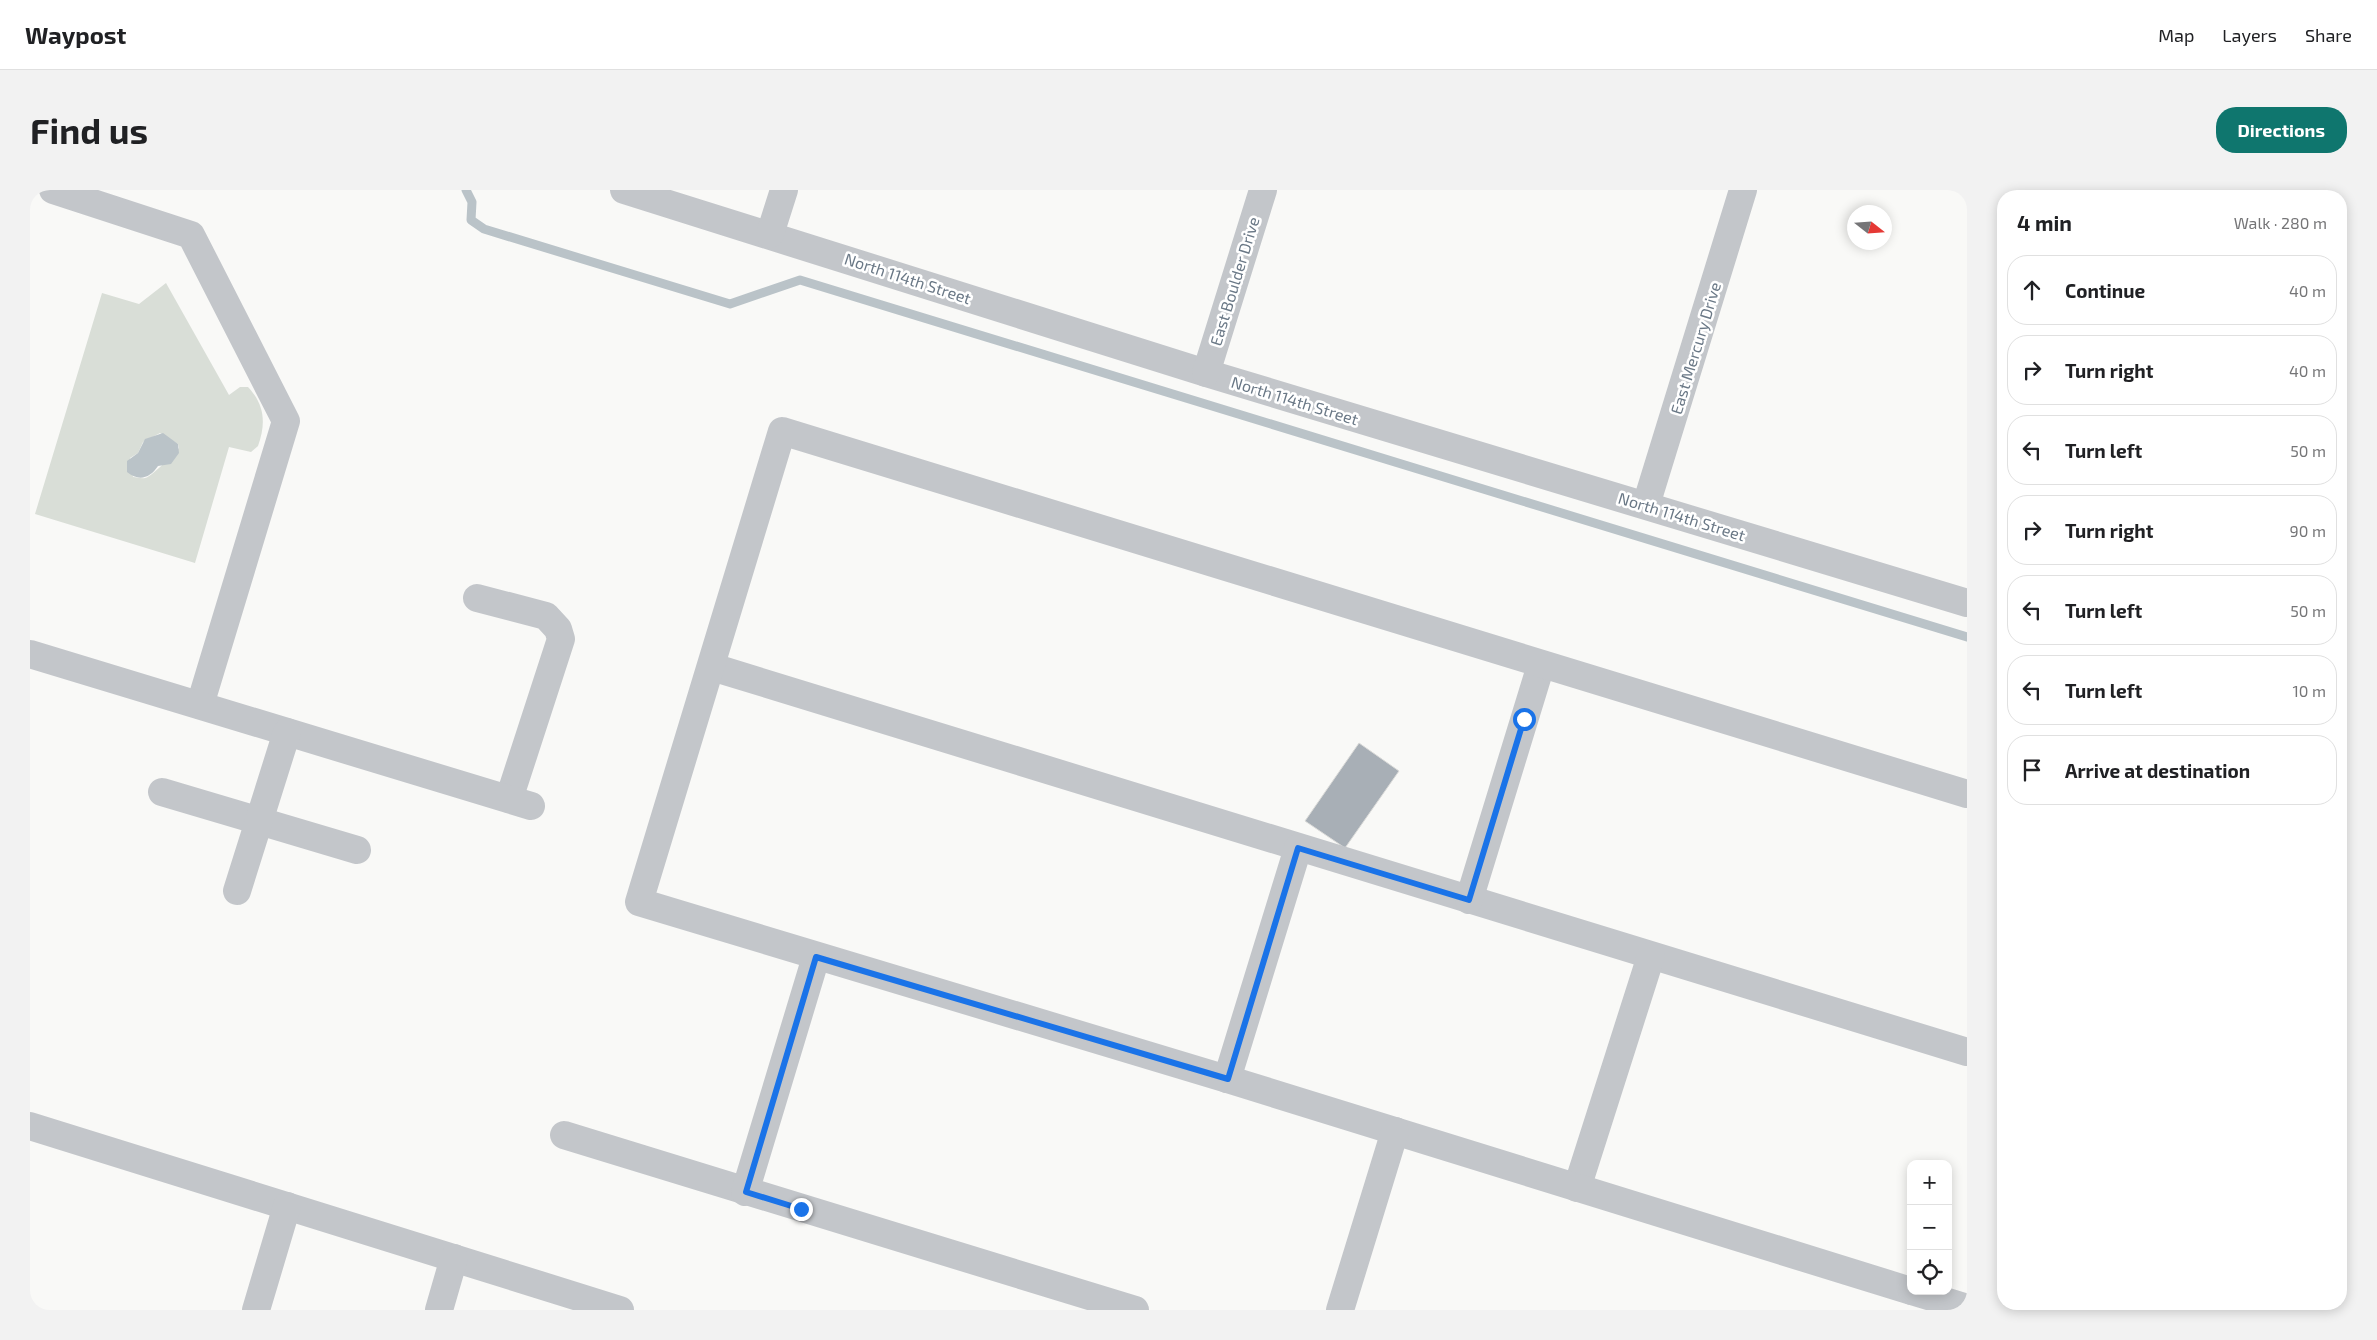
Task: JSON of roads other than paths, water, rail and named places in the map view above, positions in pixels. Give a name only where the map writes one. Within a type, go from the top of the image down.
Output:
[{"type":"street","points":[[54,190],[191,235],[286,420],[200,705]]},
{"type":"street","name":"North 114th Street","points":[[624,190],[770,234],[1206,373],[1967,603]]},
{"type":"street","points":[[770,234],[784,190]]},
{"type":"street","name":"East Boulder Drive","points":[[1206,373],[1263,190]]},
{"type":"street","name":"East Mercury Drive","points":[[1646,505],[1743,190]]},
{"type":"street","points":[[1907,1290],[1228,1079],[816,957],[639,902],[712,667],[782,431],[1967,794]]},
{"type":"street","points":[[30,654],[520,803],[561,639],[558,629],[546,616],[478,598]]},
{"type":"street","points":[[1469,900],[1541,665]]},
{"type":"street","points":[[712,667],[1967,1052]]},
{"type":"street","points":[[237,891],[287,732]]},
{"type":"street","points":[[162,792],[357,850]]},
{"type":"street","points":[[1228,1079],[1298,848]]},
{"type":"street","points":[[1577,1188],[1651,956]]},
{"type":"street","points":[[746,1192],[816,957]]},
{"type":"street","points":[[30,1126],[620,1310]]},
{"type":"street","points":[[1340,1310],[1395,1131]]},
{"type":"street","points":[[564,1136],[1134,1310]]},
{"type":"street","points":[[256,1310],[287,1206]]},
{"type":"street","points":[[439,1310],[454,1258]]},
{"type":"street","points":[[1924,1295],[1967,1308]]},
{"type":"waterway","points":[[466,190],[472,202],[471,220],[484,229],[730,304],[800,280],[1967,637]]}]
